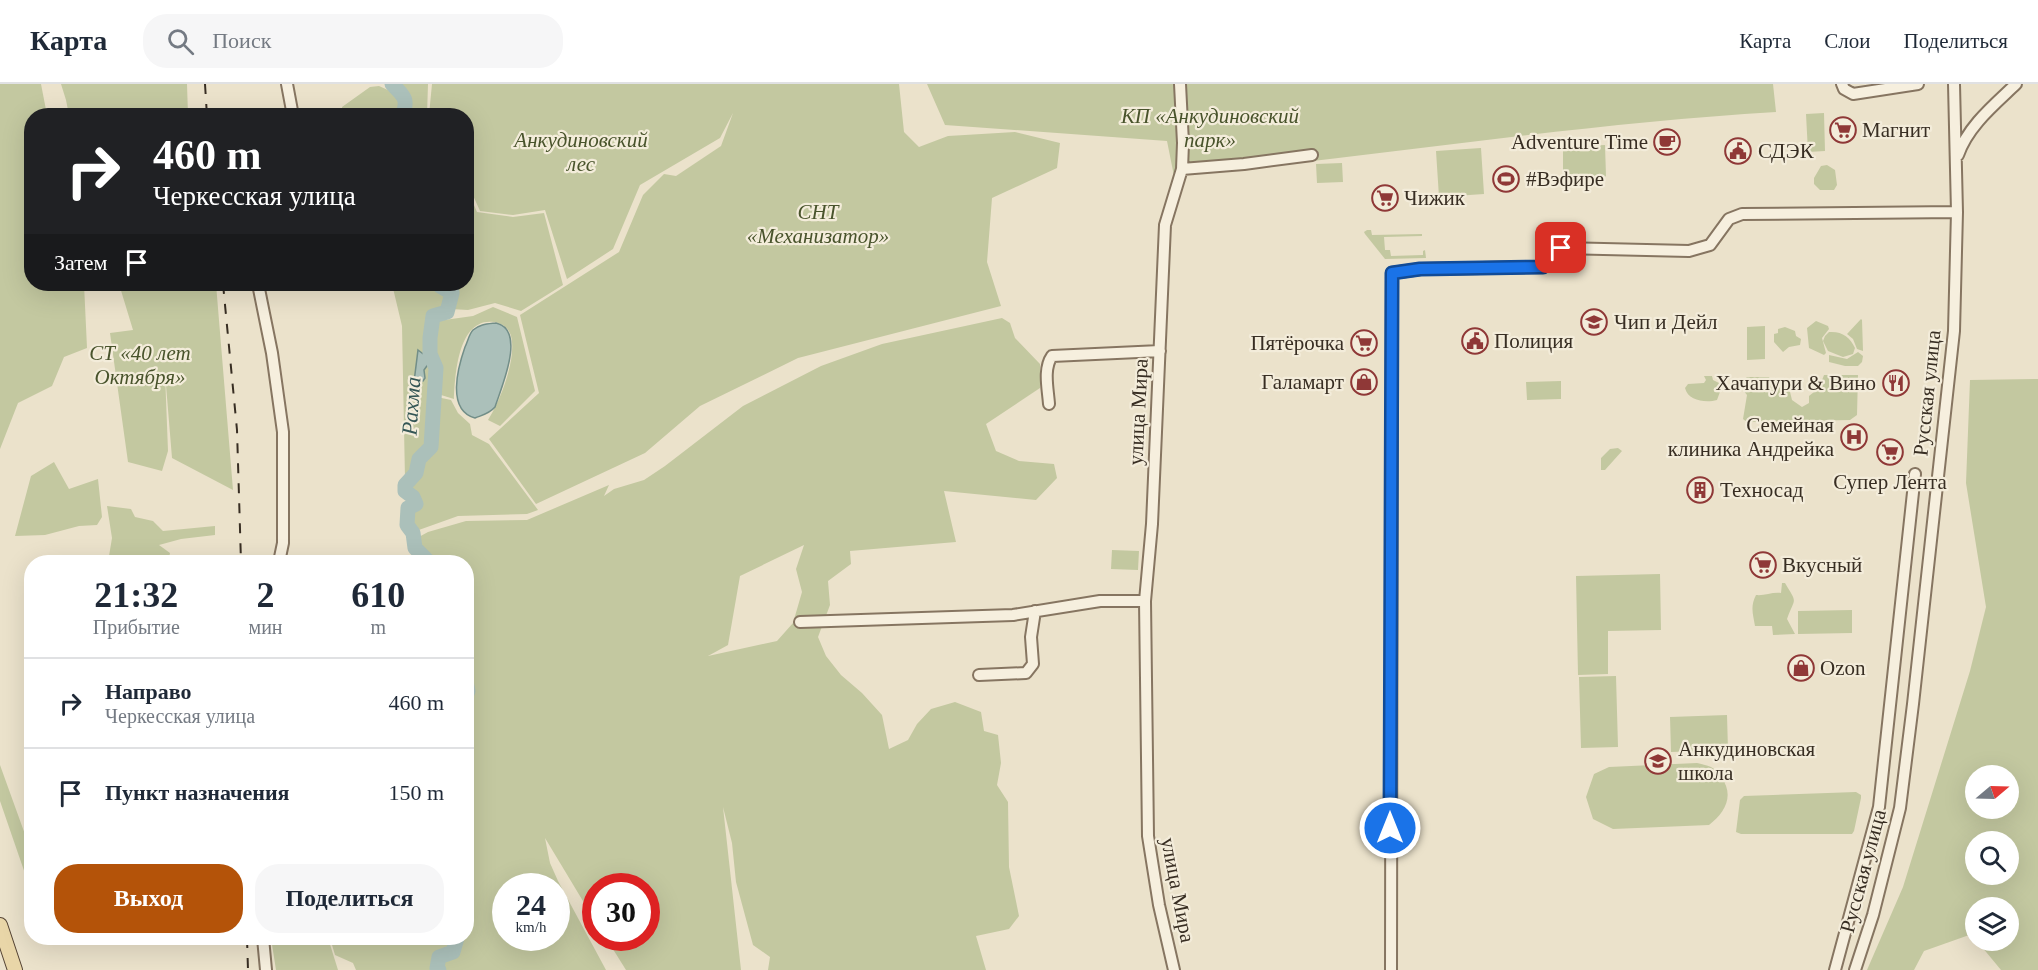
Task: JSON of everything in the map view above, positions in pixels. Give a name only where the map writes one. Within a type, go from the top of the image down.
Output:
[{"type":"main road","points":[[0,925],[15,970]]},
{"type":"street","points":[[288,84],[292,108]]},
{"type":"street","name":"улица Мира","points":[[1174,970],[1148,836],[1145,601],[1152,524],[1165,225],[1182,169],[1184,143],[1180,84]]},
{"type":"street","points":[[1842,84],[1844,89],[1853,94],[1918,84]]},
{"type":"street","name":"Русская улица","points":[[1855,970],[1873,915],[1900,808],[1954,331],[1957,212],[1954,84]]},
{"type":"street","points":[[1955,164],[1963,142],[1983,115],[2016,84]]},
{"type":"street","points":[[1182,169],[1312,155]]},
{"type":"street","points":[[1391,970],[1392,273],[1420,269],[1543,267],[1561,248],[1689,251],[1710,245],[1729,219],[1742,213],[1957,212]]},
{"type":"street","points":[[259,291],[272,352],[283,432],[283,543],[280,555]]},
{"type":"street","points":[[1049,404],[1047,371],[1052,356],[1160,351]]},
{"type":"street","points":[[1835,970],[1880,807],[1915,474]]},
{"type":"street","points":[[800,622],[967,618],[1012,615],[1100,601],[1145,601]]},
{"type":"street","points":[[979,675],[1026,673],[1030,670],[1033,664],[1031,637],[1035,611]]},
{"type":"street","points":[[264,945],[266,970]]},
{"type":"green space","points":[[0,84],[41,84],[46,108],[24,108],[24,291],[84,291],[87,348],[64,357],[52,386],[18,403],[0,449]]},
{"type":"green space","points":[[61,84],[187,84],[188,108],[68,108]]},
{"type":"green space","points":[[397,84],[428,84],[427,108],[407,108],[408,98]]},
{"type":"green space","name":"СНТ «Механизатор»","points":[[432,84],[899,84],[904,132],[919,147],[948,136],[1015,132],[1060,143],[1057,168],[992,198],[987,262],[1001,306],[798,358],[700,406],[645,453],[536,504],[489,439],[539,393],[520,315],[619,252],[643,195],[664,174],[676,176],[721,146],[733,113],[720,138],[640,185],[613,249],[567,279],[545,210],[513,215],[480,211],[474,198],[474,108],[430,108]]},
{"type":"green space","name":"КП «Анкудиновский парк»","points":[[927,84],[1773,84],[1776,112],[1625,124],[1174,176],[1167,141],[945,125]]},
{"type":"green space","points":[[379,86],[399,95],[402,108],[342,108],[370,87]]},
{"type":"green space","points":[[1824,113],[1825,151],[1808,152],[1806,114]]},
{"type":"green space","points":[[1605,145],[1606,176],[1600,180],[1570,182],[1563,174],[1563,147]]},
{"type":"green space","points":[[1481,148],[1484,194],[1439,197],[1436,151]]},
{"type":"green space","points":[[1342,163],[1343,182],[1317,183],[1316,164]]},
{"type":"green space","points":[[1827,165],[1835,170],[1837,185],[1834,190],[1820,190],[1814,184],[1814,178],[1821,166]]},
{"type":"green space","points":[[474,205],[477,212],[513,217],[544,213],[563,285],[521,311],[495,303],[468,310],[451,309],[454,291],[474,291]]},
{"type":"green space","points":[[1367,230],[1371,230],[1372,235],[1422,234],[1422,236],[1384,237],[1385,250],[1390,250],[1391,256],[1423,255],[1425,250],[1426,258],[1385,259],[1365,234]]},
{"type":"green space","name":"СТ «40 лет Октября»","points":[[121,291],[217,291],[233,490],[172,458],[165,373],[168,451],[162,471],[128,462],[110,333],[133,330]]},
{"type":"green space","points":[[394,291],[441,291],[449,296],[443,310],[430,314],[428,353],[432,369],[427,446],[417,456],[414,471],[405,479],[402,326]]},
{"type":"green space","points":[[493,307],[517,317],[535,391],[500,426],[488,420],[498,402],[510,368],[512,345],[509,331],[494,322],[482,323],[473,329],[461,350],[454,399],[441,395],[434,340],[437,321],[473,316]]},
{"type":"green space","points":[[1002,318],[1010,323],[1015,338],[1040,364],[1040,388],[986,424],[996,451],[1019,461],[1054,464],[1057,478],[1036,500],[944,491],[956,542],[850,551],[851,564],[828,581],[830,605],[818,637],[826,656],[841,675],[882,715],[889,749],[908,740],[917,724],[931,709],[955,702],[981,712],[984,731],[998,735],[1001,763],[997,785],[1008,802],[1009,867],[1019,916],[1009,929],[976,936],[986,970],[768,970],[770,957],[753,945],[736,882],[732,843],[723,807],[741,970],[626,970],[614,951],[660,951],[660,873],[582,873],[582,899],[570,880],[570,873],[566,873],[545,838],[554,873],[492,873],[492,951],[570,951],[570,903],[582,926],[582,951],[596,951],[606,970],[444,970],[440,966],[442,959],[454,954],[457,945],[474,945],[474,555],[426,555],[419,548],[417,538],[428,532],[466,521],[527,520],[609,485],[604,496],[614,489],[644,480],[743,406],[821,366],[882,344]],"holes":[[[804,545],[796,569],[802,592],[793,623],[777,641],[708,656],[728,645],[740,576]]]},
{"type":"green space","points":[[1861,319],[1863,351],[1857,349],[1853,339],[1847,334]]},
{"type":"green space","points":[[1816,321],[1828,326],[1829,329],[1822,338],[1826,353],[1824,355],[1809,348],[1807,328]]},
{"type":"green space","points":[[1765,326],[1765,359],[1747,360],[1747,327]]},
{"type":"green space","points":[[1785,327],[1795,331],[1796,336],[1801,339],[1800,345],[1789,347],[1783,352],[1774,342],[1774,334],[1778,333],[1778,329]]},
{"type":"green space","points":[[1829,332],[1842,334],[1848,338],[1855,348],[1853,354],[1843,357],[1828,351],[1823,341]]},
{"type":"green space","points":[[1858,352],[1863,356],[1858,366],[1829,362],[1829,355],[1847,359]]},
{"type":"green space","points":[[1824,375],[1858,375],[1857,415],[1850,420],[1747,422],[1743,419],[1747,395],[1743,390],[1743,380],[1747,377],[1769,377],[1772,384],[1790,392],[1792,400],[1802,407],[1809,403],[1809,396],[1819,388]]},
{"type":"green space","points":[[1704,376],[1712,376],[1713,380],[1719,383],[1721,389],[1717,400],[1698,400],[1687,392],[1685,388],[1688,384],[1704,383],[1706,380]]},
{"type":"green space","points":[[2038,379],[2038,970],[2001,970],[1985,951],[2019,951],[2019,897],[1965,897],[1965,936],[1924,951],[1914,970],[1867,970],[1903,887],[1970,671],[1986,607],[1966,483],[1970,380]]},
{"type":"green space","points":[[1561,381],[1561,399],[1527,400],[1526,382]]},
{"type":"green space","points":[[437,397],[451,400],[458,413],[470,424],[472,435],[489,444],[538,510],[527,514],[458,516],[416,531],[410,524],[411,510],[417,505],[415,496],[409,490],[409,484],[418,473],[421,459],[433,448]]},
{"type":"green space","points":[[1618,448],[1622,451],[1605,470],[1601,470],[1601,458],[1610,449]]},
{"type":"green space","points":[[54,462],[69,489],[98,479],[102,517],[97,525],[79,526],[45,535],[15,536],[31,476]]},
{"type":"green space","points":[[107,506],[131,509],[135,517],[153,521],[163,531],[215,526],[215,535],[181,539],[159,545],[170,555],[109,555],[112,538]]},
{"type":"green space","points":[[1112,550],[1139,551],[1138,570],[1111,569]]},
{"type":"green space","points":[[1660,574],[1661,630],[1608,631],[1608,674],[1578,675],[1576,576]]},
{"type":"green space","points":[[1782,583],[1785,583],[1794,601],[1787,619],[1795,634],[1773,635],[1772,626],[1755,626],[1753,603],[1756,595],[1781,593]]},
{"type":"green space","points":[[1852,610],[1852,633],[1798,634],[1798,611]]},
{"type":"green space","points":[[1616,676],[1618,747],[1581,748],[1579,677]]},
{"type":"green space","points":[[1727,715],[1728,750],[1671,752],[1670,717]]},
{"type":"green space","points":[[1697,763],[1715,770],[1727,790],[1728,797],[1724,809],[1709,825],[1613,829],[1593,819],[1586,797],[1594,774],[1609,767]]},
{"type":"green space","points":[[0,765],[24,832],[24,871],[0,801]]},
{"type":"green space","points":[[1856,792],[1861,795],[1861,798],[1852,834],[1741,834],[1736,832],[1740,800],[1744,796]]},
{"type":"green space","points":[[272,945],[330,945],[338,970],[276,970]]},
{"type":"green space","points":[[332,945],[453,945],[451,951],[436,956],[435,970],[356,970],[353,963],[335,955]]},
{"type":"water","points":[[496,323],[505,328],[510,336],[511,348],[506,374],[495,407],[488,413],[475,418],[460,406],[457,397],[457,376],[465,347],[473,330],[481,325]]},
{"type":"water","points":[[418,350],[427,357],[429,363],[424,370],[423,381],[414,382]]},
{"type":"waterway","name":"Рахма","points":[[392,84],[404,98],[404,108]]},
{"type":"waterway","name":"Рахма","points":[[422,555],[415,548],[413,533],[407,525],[408,508],[416,504],[413,497],[405,491],[405,485],[416,473],[419,459],[431,447],[436,368],[430,354],[430,338],[433,316],[447,312],[452,293],[449,291]]},
{"type":"waterway","name":"Рахма","points":[[439,970],[437,968],[439,957],[453,952],[455,945]]},
{"type":"railway","points":[[205,84],[206,108]]},
{"type":"railway","points":[[224,291],[237,430],[241,555]]},
{"type":"railway","points":[[247,945],[248,970]]},
{"type":"place","name":"Магнит","points":[[1843,130]]},
{"type":"place","name":"Adventure Time","points":[[1667,142]]},
{"type":"place","name":"СДЭК","points":[[1738,151]]},
{"type":"place","name":"#Вэфире","points":[[1506,179]]},
{"type":"place","name":"Чижик","points":[[1385,198]]},
{"type":"place","name":"Чип и Дейл","points":[[1594,322]]},
{"type":"place","name":"Полиция","points":[[1475,341]]},
{"type":"place","name":"Пятёрочка","points":[[1364,343]]},
{"type":"place","name":"Галамарт","points":[[1364,382]]},
{"type":"place","name":"Хачапури & Вино","points":[[1896,383]]},
{"type":"place","name":"Семейная клиника Андрейка","points":[[1854,437]]},
{"type":"place","name":"Супер Лента","points":[[1890,452]]},
{"type":"place","name":"Техносад","points":[[1700,490]]},
{"type":"place","name":"Вкусный","points":[[1763,565]]},
{"type":"place","name":"Ozon","points":[[1801,668]]},
{"type":"place","name":"Анкудиновская школа","points":[[1658,761]]},
{"type":"route","points":[[1390,828],[1392,273],[1420,269],[1543,267],[1561,248]]},
{"type":"park label","name":"Анкудиновский лес","points":[[581,152]]}]
